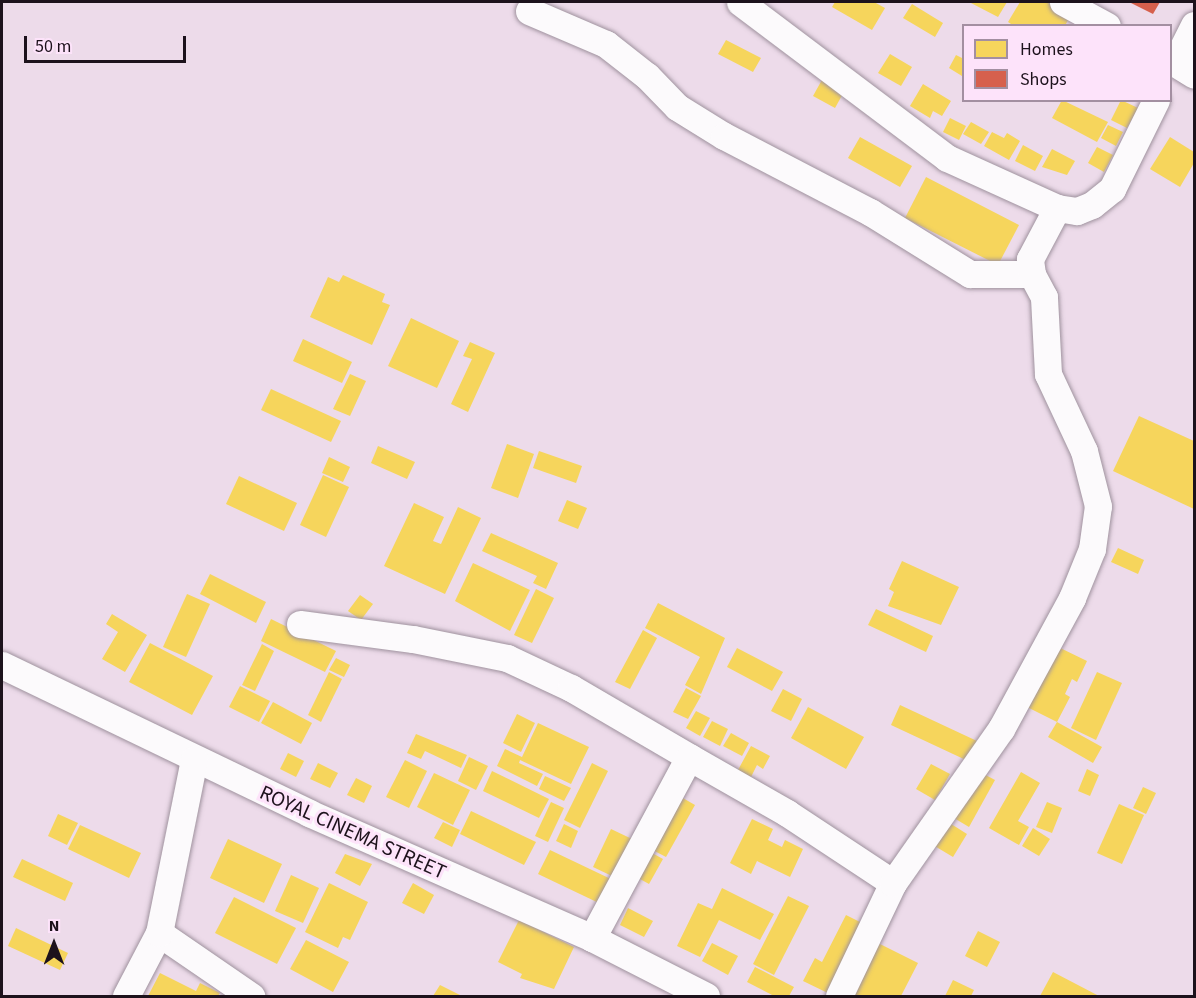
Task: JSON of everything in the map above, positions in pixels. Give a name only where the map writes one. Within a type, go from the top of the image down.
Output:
[{"type":"street","points":[[740,2],[947,158],[1057,208],[1077,211],[1092,205],[1112,189],[1155,102]]},
{"type":"street","points":[[1063,2],[1103,24]]},
{"type":"street","points":[[530,11],[606,44],[647,76],[677,107],[724,136],[870,212],[970,274],[1032,274]]},
{"type":"street","points":[[1177,67],[1194,25]]},
{"type":"street","points":[[839,996],[893,883],[1001,729],[1072,598],[1092,549],[1098,506],[1084,451],[1048,374],[1044,297],[1032,274],[1030,259],[1057,208]]},
{"type":"street","points":[[300,624],[402,637],[507,658],[571,688],[796,819],[893,883]]},
{"type":"street","name":"ROYAL CINEMA STREET","points":[[2,665],[64,692],[194,759],[592,938],[706,996]]},
{"type":"street","points":[[592,938],[689,757]]},
{"type":"street","points":[[126,996],[159,933],[194,759]]},
{"type":"street","points":[[159,933],[251,996]]},
{"type":"building: Homes","points":[[835,2],[874,2],[885,8],[872,30],[832,7]]},
{"type":"building: Homes","points":[[969,2],[1007,2],[998,17]]},
{"type":"building: Homes","points":[[1020,2],[1046,2],[1071,14],[1066,24],[1011,24],[1008,22]]},
{"type":"building: Homes","points":[[912,4],[943,23],[935,37],[903,18]]},
{"type":"building: Homes","points":[[726,40],[761,58],[753,72],[718,54]]},
{"type":"building: Homes","points":[[890,54],[912,67],[901,86],[878,73]]},
{"type":"building: Homes","points":[[956,55],[962,58],[962,76],[949,68]]},
{"type":"building: Homes","points":[[823,78],[845,90],[835,108],[813,96]]},
{"type":"building: Homes","points":[[923,84],[951,101],[942,116],[933,111],[930,118],[910,106]]},
{"type":"building: Homes","points":[[1061,102],[1066,102],[1108,122],[1097,142],[1052,118]]},
{"type":"building: Homes","points":[[1120,102],[1138,108],[1127,128],[1111,120]]},
{"type":"building: Homes","points":[[950,118],[966,126],[959,140],[943,132]]},
{"type":"building: Homes","points":[[971,122],[989,132],[981,144],[963,134]]},
{"type":"building: Homes","points":[[1108,125],[1123,132],[1116,146],[1101,138]]},
{"type":"building: Homes","points":[[992,132],[1004,138],[1007,133],[1020,141],[1009,160],[984,146]]},
{"type":"building: Homes","points":[[860,137],[912,166],[900,187],[848,158]]},
{"type":"building: Homes","points":[[1170,137],[1194,152],[1194,163],[1180,187],[1150,169]]},
{"type":"building: Homes","points":[[1023,145],[1043,156],[1035,171],[1015,161]]},
{"type":"building: Homes","points":[[1097,147],[1113,155],[1104,172],[1088,163]]},
{"type":"building: Homes","points":[[1052,149],[1075,161],[1067,175],[1042,167]]},
{"type":"building: Homes","points":[[926,177],[1019,225],[998,265],[905,218]]},
{"type":"building: Homes","points":[[343,275],[385,294],[382,302],[390,305],[372,345],[310,317],[328,277],[339,282]]},
{"type":"building: Homes","points":[[411,318],[459,341],[437,388],[388,366]]},
{"type":"building: Homes","points":[[303,339],[352,362],[342,383],[293,361]]},
{"type":"building: Homes","points":[[470,342],[495,353],[468,412],[451,404],[472,359],[463,356]]},
{"type":"building: Homes","points":[[350,374],[366,381],[350,416],[333,409]]},
{"type":"building: Homes","points":[[271,389],[341,421],[331,442],[261,410]]},
{"type":"building: Homes","points":[[1139,416],[1194,441],[1194,509],[1113,471]]},
{"type":"building: Homes","points":[[507,444],[534,454],[518,498],[491,488]]},
{"type":"building: Homes","points":[[378,446],[415,462],[407,479],[371,463]]},
{"type":"building: Homes","points":[[539,451],[582,466],[576,483],[533,468]]},
{"type":"building: Homes","points":[[329,457],[350,467],[343,482],[322,473]]},
{"type":"building: Homes","points":[[323,475],[349,487],[326,537],[300,525]]},
{"type":"building: Homes","points":[[239,476],[297,503],[284,531],[226,504]]},
{"type":"building: Homes","points":[[567,500],[587,508],[578,529],[558,521]]},
{"type":"building: Homes","points":[[414,503],[444,517],[433,541],[441,544],[458,507],[481,518],[445,594],[384,566]]},
{"type":"building: Homes","points":[[491,533],[558,563],[546,589],[533,583],[537,576],[482,551]]},
{"type":"building: Homes","points":[[1118,548],[1144,560],[1138,574],[1111,562]]},
{"type":"building: Homes","points":[[902,561],[959,587],[941,625],[888,606],[894,592],[889,589]]},
{"type":"building: Homes","points":[[473,563],[530,590],[510,631],[455,601]]},
{"type":"building: Homes","points":[[210,574],[266,602],[256,623],[200,594]]},
{"type":"building: Homes","points":[[536,589],[554,598],[532,643],[514,635]]},
{"type":"building: Homes","points":[[187,594],[210,604],[186,657],[163,647]]},
{"type":"building: Homes","points":[[360,595],[373,604],[361,620],[348,611]]},
{"type":"building: Homes","points":[[658,603],[725,638],[701,694],[685,685],[700,657],[645,628]]},
{"type":"building: Homes","points":[[876,609],[933,636],[926,652],[868,625]]},
{"type":"building: Homes","points":[[112,614],[147,635],[125,672],[102,659],[118,632],[106,624]]},
{"type":"building: Homes","points":[[271,619],[336,651],[325,672],[261,641]]},
{"type":"building: Homes","points":[[643,630],[657,638],[630,689],[615,682]]},
{"type":"building: Homes","points":[[150,643],[213,676],[192,715],[129,682]]},
{"type":"building: Homes","points":[[262,644],[274,651],[255,691],[242,685]]},
{"type":"building: Homes","points":[[1052,644],[1087,661],[1077,682],[1072,679],[1065,694],[1070,697],[1057,722],[1027,707]]},
{"type":"building: Homes","points":[[737,648],[783,672],[772,691],[727,667]]},
{"type":"building: Homes","points":[[336,658],[350,665],[344,677],[329,670]]},
{"type":"building: Homes","points":[[329,672],[342,679],[321,722],[308,715]]},
{"type":"building: Homes","points":[[1097,672],[1122,683],[1096,740],[1071,728]]},
{"type":"building: Homes","points":[[240,686],[270,701],[259,722],[229,707]]},
{"type":"building: Homes","points":[[686,688],[701,696],[688,719],[673,712]]},
{"type":"building: Homes","points":[[783,689],[802,699],[791,721],[771,711]]},
{"type":"building: Homes","points":[[273,702],[312,723],[301,744],[261,723]]},
{"type":"building: Homes","points":[[900,705],[977,741],[968,761],[891,725]]},
{"type":"building: Homes","points":[[808,707],[864,737],[846,769],[791,738]]},
{"type":"building: Homes","points":[[696,711],[710,718],[700,736],[686,728]]},
{"type":"building: Homes","points":[[517,714],[535,723],[521,752],[503,743]]},
{"type":"building: Homes","points":[[712,721],[728,729],[720,746],[703,737]]},
{"type":"building: Homes","points":[[1057,722],[1102,747],[1093,763],[1048,737]]},
{"type":"building: Homes","points":[[538,723],[589,747],[571,784],[520,760],[519,763],[543,774],[537,786],[497,766],[505,749],[522,757]]},
{"type":"building: Homes","points":[[731,733],[749,743],[742,756],[723,746]]},
{"type":"building: Homes","points":[[416,734],[467,755],[461,768],[425,751],[421,759],[407,753]]},
{"type":"building: Homes","points":[[751,746],[770,756],[763,769],[757,765],[751,777],[738,770]]},
{"type":"building: Homes","points":[[288,753],[304,761],[296,777],[280,769]]},
{"type":"building: Homes","points":[[469,757],[488,766],[476,790],[458,781]]},
{"type":"building: Homes","points":[[405,760],[427,771],[409,808],[386,797]]},
{"type":"building: Homes","points":[[318,763],[338,773],[330,788],[310,779]]},
{"type":"building: Homes","points":[[592,763],[608,771],[580,828],[564,820]]},
{"type":"building: Homes","points":[[931,764],[950,774],[935,800],[916,789]]},
{"type":"building: Homes","points":[[1087,769],[1099,775],[1090,796],[1078,791]]},
{"type":"building: Homes","points":[[492,771],[549,799],[539,818],[483,791]]},
{"type":"building: Homes","points":[[980,772],[995,780],[969,827],[954,818]]},
{"type":"building: Homes","points":[[1021,772],[1040,783],[1018,821],[1029,827],[1019,845],[989,828]]},
{"type":"building: Homes","points":[[434,773],[470,790],[453,825],[417,807]]},
{"type":"building: Homes","points":[[545,776],[571,788],[564,801],[539,789]]},
{"type":"building: Homes","points":[[356,778],[372,786],[364,803],[347,795]]},
{"type":"building: Homes","points":[[1143,787],[1156,793],[1146,814],[1133,808]]},
{"type":"building: Homes","points":[[674,793],[695,805],[666,857],[645,846]]},
{"type":"building: Homes","points":[[551,802],[564,808],[548,842],[535,836]]},
{"type":"building: Homes","points":[[1047,802],[1062,808],[1052,833],[1036,827]]},
{"type":"building: Homes","points":[[1119,804],[1144,815],[1122,864],[1097,853]]},
{"type":"building: Homes","points":[[471,811],[536,842],[524,865],[460,834]]},
{"type":"building: Homes","points":[[58,814],[78,823],[67,845],[48,836]]},
{"type":"building: Homes","points":[[752,819],[773,829],[768,840],[782,847],[785,840],[803,849],[790,877],[757,861],[751,874],[730,863]]},
{"type":"building: Homes","points":[[443,822],[460,830],[452,847],[434,838]]},
{"type":"building: Homes","points":[[948,822],[967,834],[953,857],[933,845]]},
{"type":"building: Homes","points":[[564,824],[578,831],[571,848],[556,841]]},
{"type":"building: Homes","points":[[80,825],[141,853],[129,878],[68,849]]},
{"type":"building: Homes","points":[[1033,828],[1050,839],[1039,856],[1022,846]]},
{"type":"building: Homes","points":[[611,829],[632,839],[614,877],[593,867]]},
{"type":"building: Homes","points":[[228,839],[282,864],[264,903],[210,878]]},
{"type":"building: Homes","points":[[643,848],[663,859],[649,884],[629,873]]},
{"type":"building: Homes","points":[[550,850],[615,881],[603,905],[538,874]]},
{"type":"building: Homes","points":[[345,854],[372,864],[360,886],[335,873]]},
{"type":"building: Homes","points":[[22,859],[73,883],[65,901],[13,877]]},
{"type":"building: Homes","points":[[291,875],[319,888],[303,923],[275,911]]},
{"type":"building: Homes","points":[[329,883],[368,902],[350,940],[343,937],[338,948],[305,932]]},
{"type":"building: Homes","points":[[413,883],[434,895],[424,914],[402,903]]},
{"type":"building: Homes","points":[[722,888],[774,914],[760,940],[719,920],[700,957],[677,946],[698,903],[712,909]]},
{"type":"building: Homes","points":[[788,896],[809,906],[774,975],[753,964]]},
{"type":"building: Homes","points":[[234,897],[296,928],[277,964],[215,933]]},
{"type":"building: Homes","points":[[628,908],[653,921],[644,937],[620,925]]},
{"type":"building: Homes","points":[[846,915],[870,927],[834,996],[803,981],[815,958],[822,962]]},
{"type":"building: Homes","points":[[519,920],[574,947],[554,989],[520,978],[522,974],[498,962]]},
{"type":"building: Homes","points":[[16,928],[68,953],[60,970],[8,946]]},
{"type":"building: Homes","points":[[978,931],[1000,942],[987,967],[965,956]]},
{"type":"building: Homes","points":[[306,940],[349,962],[333,992],[290,969]]},
{"type":"building: Homes","points":[[872,940],[918,963],[901,996],[849,996]]},
{"type":"building: Homes","points":[[712,943],[738,956],[728,975],[702,961]]},
{"type":"building: Homes","points":[[755,967],[794,987],[789,996],[774,996],[747,982]]},
{"type":"building: Homes","points":[[1053,972],[1099,996],[1040,996]]},
{"type":"building: Homes","points":[[160,973],[196,991],[200,983],[220,993],[218,996],[148,996]]},
{"type":"building: Homes","points":[[953,980],[974,990],[971,996],[945,996]]},
{"type":"building: Homes","points":[[440,985],[462,996],[433,996]]},
{"type":"building: Shops","points":[[1129,2],[1160,2],[1153,14]]}]
